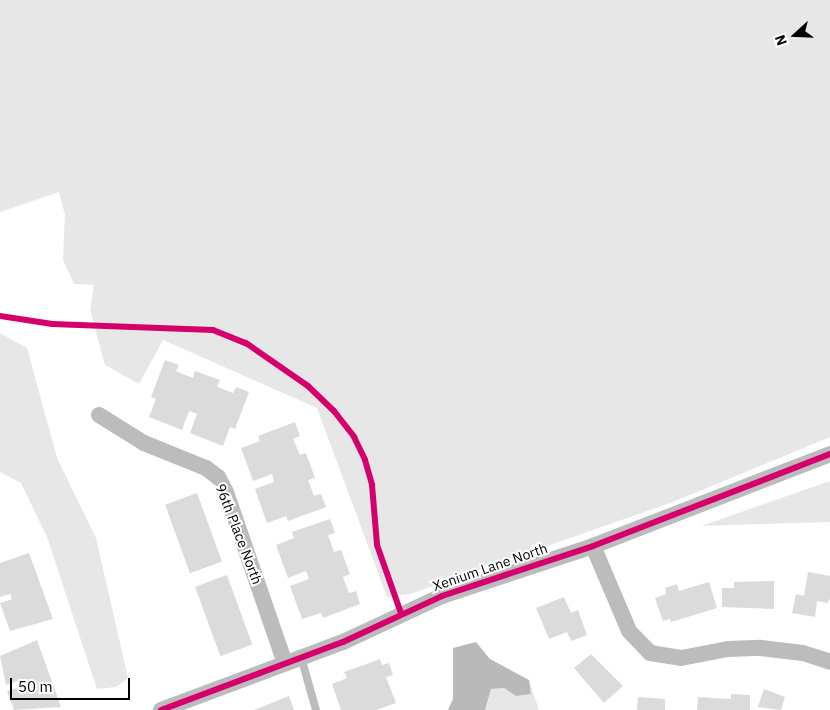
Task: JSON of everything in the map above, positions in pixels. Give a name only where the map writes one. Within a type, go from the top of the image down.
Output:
[{"type":"street","name":"96th Place North","points":[[99,415],[144,443],[206,468],[218,477],[226,492],[286,663]]},
{"type":"street","name":"Xenium Lane North","points":[[161,710],[197,704],[286,663],[370,631],[442,596],[593,546],[830,454]]},
{"type":"street","points":[[593,546],[629,632],[650,653],[681,658],[728,649],[761,648],[804,653],[830,662]]},
{"type":"lane","points":[[301,657],[316,710]]},
{"type":"shaded area","points":[[0,0],[830,0],[830,437],[673,502],[410,594],[387,597],[317,408],[163,340],[139,384],[105,365],[90,310],[94,285],[74,284],[63,260],[65,215],[59,192],[0,212]]},
{"type":"shaded area","points":[[0,333],[27,348],[57,458],[96,538],[128,678],[116,687],[97,689],[47,537],[21,483],[0,472]]},
{"type":"shaded area","points":[[830,481],[830,522],[701,526]]},
{"type":"shaded area","points":[[476,642],[490,659],[529,680],[531,694],[516,696],[504,688],[491,689],[485,710],[448,710],[453,699],[453,648]]},
{"type":"shaded area","points":[[529,680],[539,710],[485,710],[491,689],[504,688],[516,696],[531,694]]},
{"type":"building","points":[[165,360],[179,365],[176,371],[193,378],[195,371],[220,380],[217,387],[233,393],[236,387],[249,392],[235,429],[230,427],[223,446],[190,433],[197,414],[189,411],[182,430],[149,417],[156,399],[151,397]]},
{"type":"building","points":[[295,422],[300,436],[293,439],[300,455],[306,453],[315,478],[308,480],[314,496],[321,494],[326,507],[288,521],[286,516],[267,523],[255,489],[274,482],[272,474],[253,481],[241,448],[260,441],[258,436]]},
{"type":"building","points":[[197,493],[222,562],[190,573],[165,505]]},
{"type":"building","points":[[330,519],[335,533],[328,535],[334,552],[341,550],[350,574],[343,577],[349,593],[356,591],[360,604],[323,618],[321,613],[302,619],[290,586],[309,579],[306,571],[288,578],[276,545],[294,538],[292,532]]},
{"type":"building","points":[[29,553],[53,619],[10,631],[0,603],[12,599],[10,594],[0,597],[0,563]]},
{"type":"building","points":[[808,572],[830,576],[830,599],[827,603],[817,601],[815,617],[792,613],[796,594],[804,596]]},
{"type":"building","points":[[227,575],[252,645],[220,656],[195,587]]},
{"type":"building","points":[[774,581],[774,609],[722,607],[722,588],[734,588],[734,582]]},
{"type":"building","points":[[709,582],[717,608],[671,622],[670,619],[663,621],[655,598],[666,594],[665,588],[677,584],[679,591]]},
{"type":"building","points":[[564,597],[571,613],[578,610],[587,635],[571,641],[567,632],[549,639],[536,608]]},
{"type":"building","points":[[37,640],[61,707],[14,710],[7,691],[20,687],[18,681],[6,685],[0,656]]},
{"type":"building","points":[[591,654],[623,686],[604,703],[574,668]]},
{"type":"building","points":[[380,659],[382,665],[389,663],[393,675],[386,677],[396,703],[376,710],[341,710],[332,684],[347,678],[344,672]]},
{"type":"building","points":[[764,689],[785,697],[781,710],[758,707]]},
{"type":"building","points":[[731,694],[750,695],[750,710],[697,710],[698,697],[731,699]]},
{"type":"building","points":[[289,696],[294,710],[254,710]]},
{"type":"building","points":[[638,697],[665,699],[665,710],[637,710]]},
{"type":"cycle path","points":[[0,316],[52,324],[213,330],[246,343],[308,386],[334,411],[354,437],[365,460],[372,485],[377,545],[401,613]]},
{"type":"cycle path","points":[[161,710],[343,642],[442,596],[593,546],[830,454]]}]
